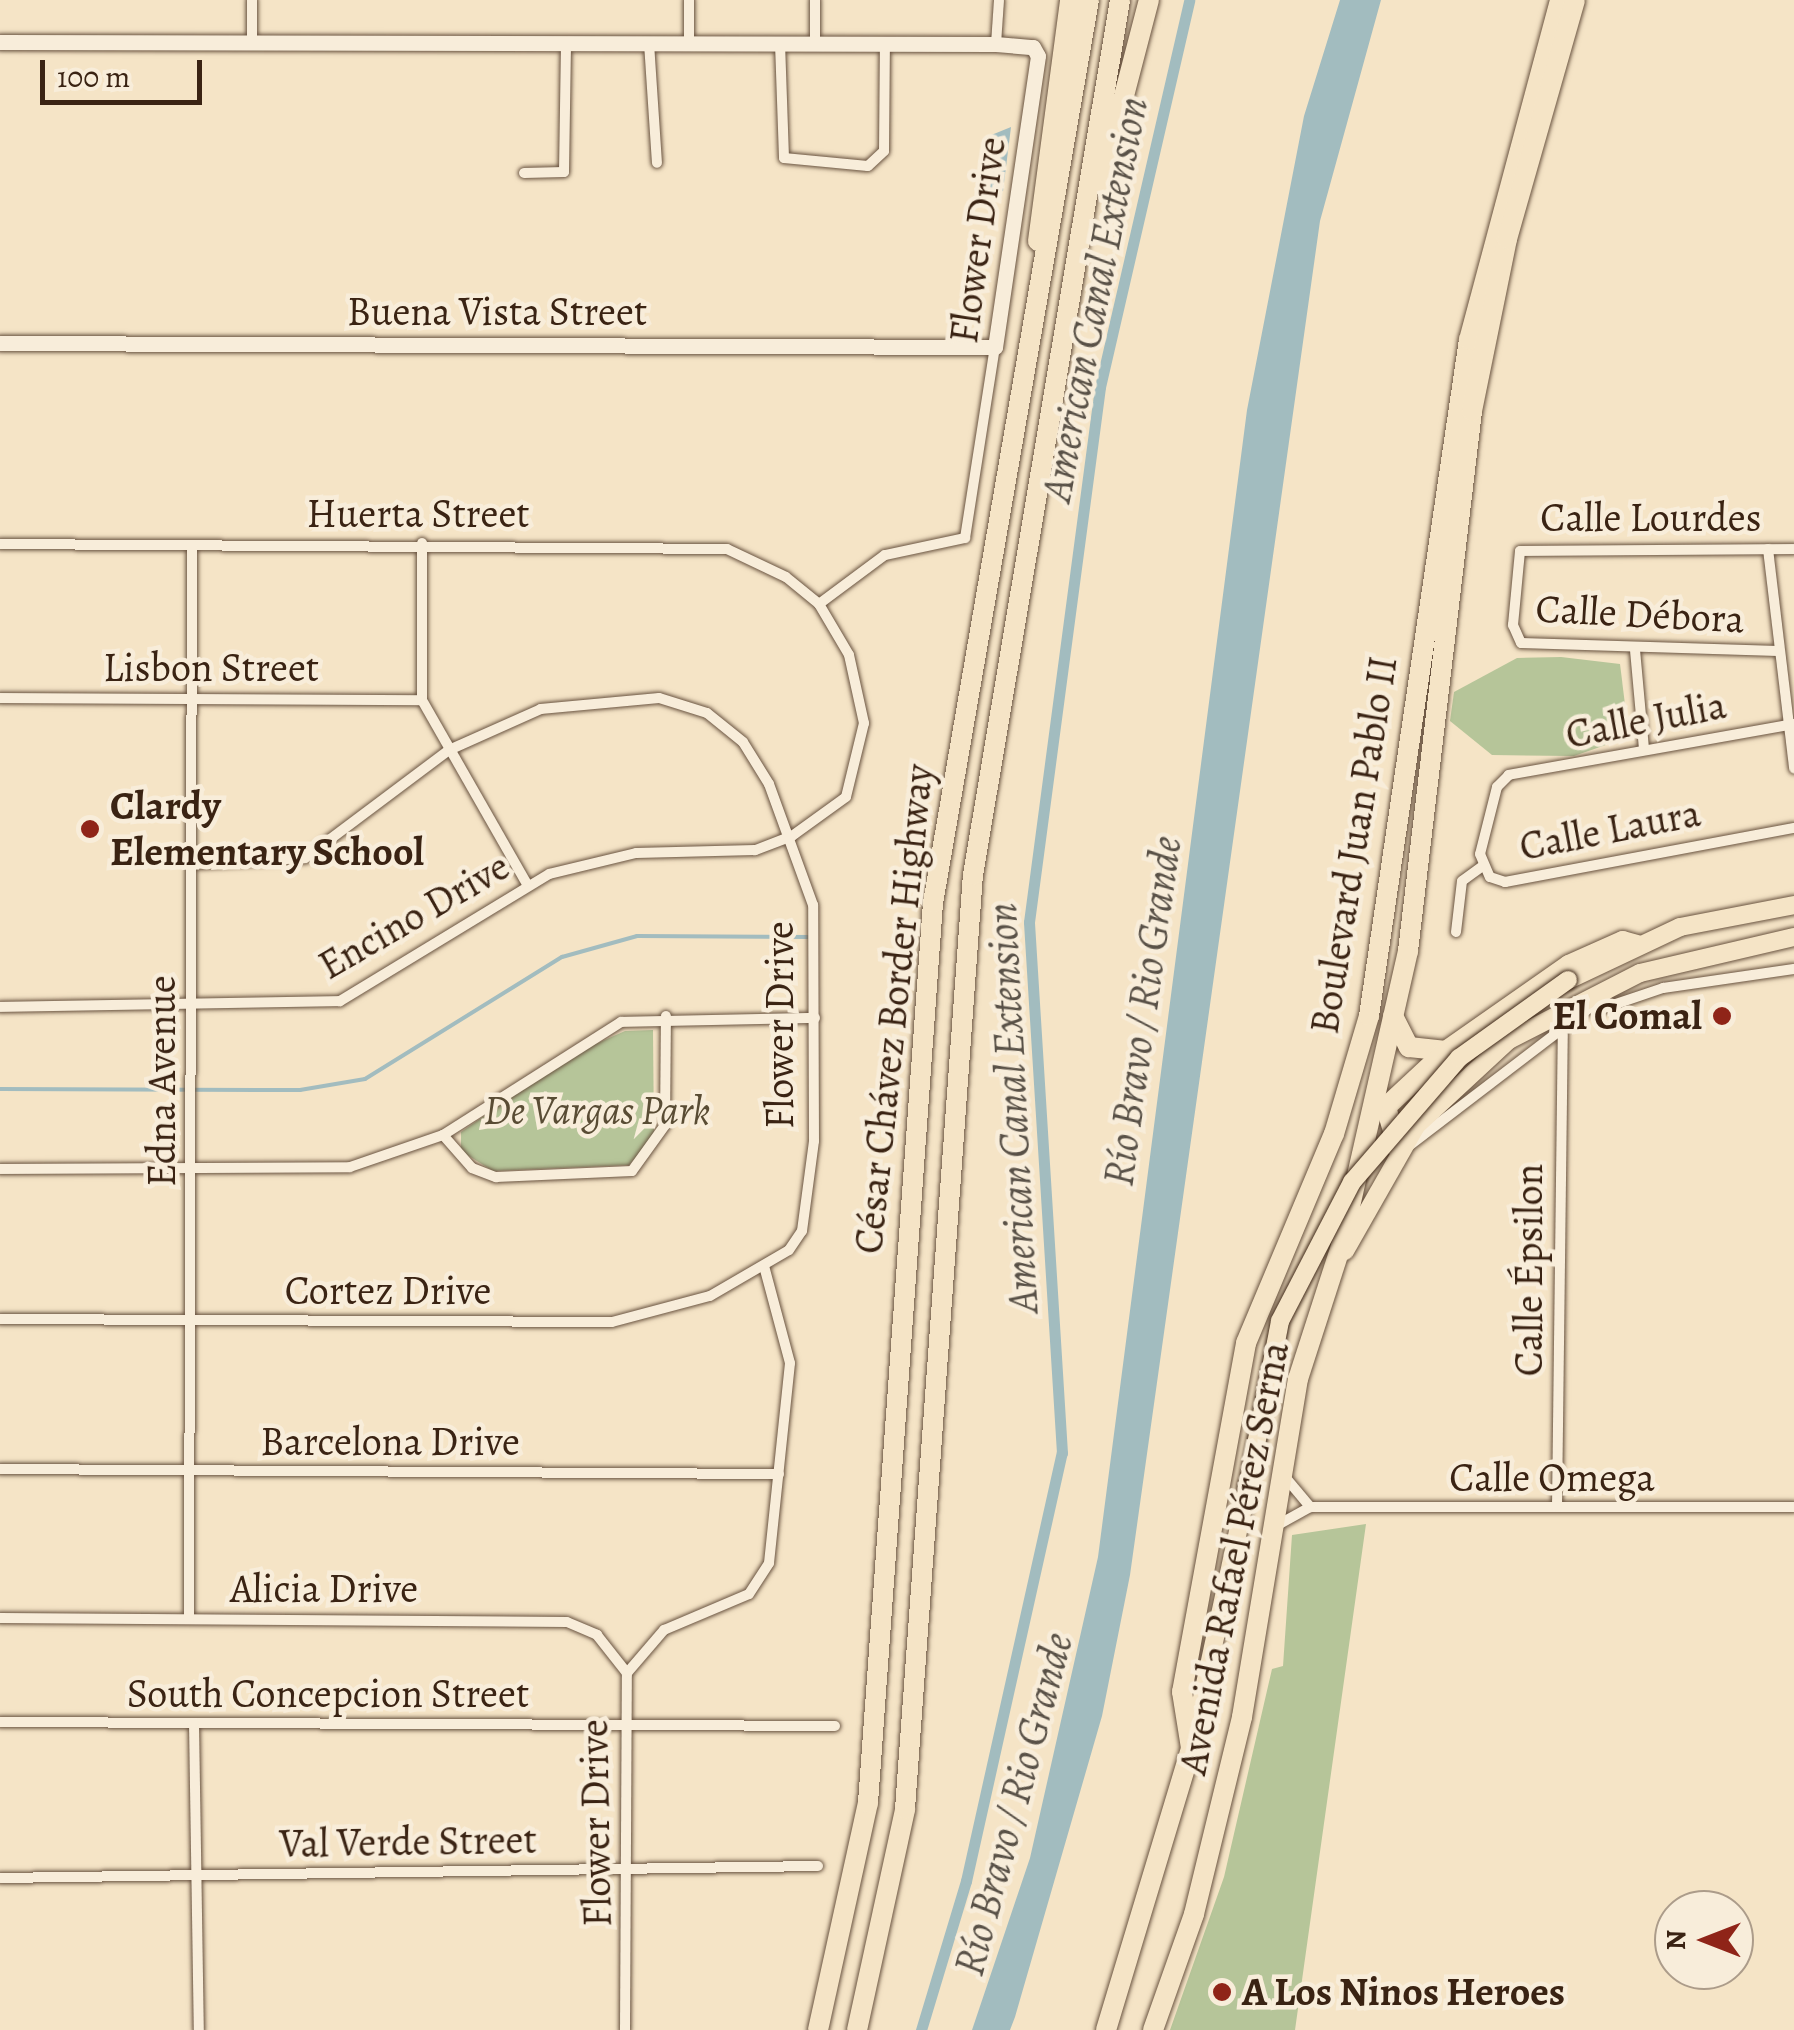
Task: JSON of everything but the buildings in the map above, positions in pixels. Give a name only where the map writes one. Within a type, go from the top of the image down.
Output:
[{"type":"highway","points":[[1035,306],[1070,0]]},
{"type":"highway","name":"César Chávez Border Highway","points":[[818,2030],[868,1803],[933,903],[1089,0]]},
{"type":"highway","name":"César Chávez Border Highway","points":[[857,2030],[905,1810],[966,931],[1120,0]]},
{"type":"highway","points":[[1063,336],[1149,0]]},
{"type":"highway","name":"Boulevard Juan Pablo II","points":[[1191,1748],[1182,1692],[1246,1343],[1334,1134],[1369,1016],[1469,340],[1560,0]]},
{"type":"highway","name":"Boulevard Juan Pablo II","points":[[1332,1278],[1393,1016],[1475,395],[1507,240],[1574,0]]},
{"type":"highway","points":[[1399,1151],[1386,1108],[1446,1051],[1569,965],[1624,941],[1637,944]]},
{"type":"highway","points":[[1393,1016],[1409,1047],[1446,1051]]},
{"type":"highway","name":"Avenida Rafael Pérez Serna","points":[[1153,2030],[1222,1801],[1298,1379],[1332,1278]]},
{"type":"highway","name":"Avenida Rafael Pérez Serna","points":[[1106,2030],[1191,1748]]},
{"type":"main road","name":"Avenida Rafael Pérez Serna","points":[[1191,1748],[1280,1321],[1352,1182],[1459,1058],[1568,980],[1637,944],[1794,905]]},
{"type":"main road","name":"Avenida Rafael Pérez Serna","points":[[1332,1278],[1399,1151],[1437,1102],[1509,1040],[1617,983],[1713,950],[1794,937]]},
{"type":"street","points":[[252,0],[252,43]]},
{"type":"street","points":[[689,0],[689,44]]},
{"type":"street","points":[[815,0],[815,44]]},
{"type":"street","points":[[0,42],[996,44],[1000,0]]},
{"type":"street","points":[[524,174],[564,172],[566,43]]},
{"type":"street","points":[[649,43],[657,163]]},
{"type":"street","points":[[780,44],[784,158],[868,166],[884,151],[885,44]]},
{"type":"street","name":"Flower Drive","points":[[819,604],[885,555],[965,538],[1038,56],[1033,47],[996,44]]},
{"type":"street","name":"Buena Vista Street","points":[[0,343],[995,346]]},
{"type":"street","points":[[422,543],[422,700],[527,884]]},
{"type":"street","name":"Huerta Street","points":[[0,544],[709,546],[766,564],[819,604]]},
{"type":"street","name":"Edna Avenue","points":[[189,1618],[192,544]]},
{"type":"street","name":"Calle Lourdes","points":[[1519,560],[1528,544],[1794,548]]},
{"type":"street","points":[[1768,548],[1794,768]]},
{"type":"street","name":"Calle Débora","points":[[1519,560],[1513,624],[1521,643],[1635,650],[1778,652]]},
{"type":"street","points":[[792,836],[846,796],[863,748],[857,677],[819,604]]},
{"type":"street","points":[[1635,650],[1644,748]]},
{"type":"street","name":"Lisbon Street","points":[[0,698],[422,700]]},
{"type":"street","name":"Flower Drive","points":[[192,864],[304,858],[449,750],[541,710],[676,701],[743,742],[792,836],[813,905],[815,1018],[805,1224],[764,1266],[790,1349],[779,1474],[757,1586],[664,1630],[627,1673],[624,2030]]},
{"type":"street","name":"Calle Julia","points":[[1509,775],[1644,748],[1791,725]]},
{"type":"street","name":"Calle Laura","points":[[1509,775],[1497,786],[1482,866],[1494,880],[1518,880],[1794,828]]},
{"type":"street","name":"Encino Drive","points":[[0,1007],[340,1001],[527,884],[606,858],[738,852],[792,836]]},
{"type":"street","points":[[1456,932],[1462,882],[1482,866]]},
{"type":"street","points":[[1592,1012],[1635,994],[1794,969]]},
{"type":"street","points":[[1399,1151],[1592,1012],[1617,983]]},
{"type":"street","points":[[0,1169],[350,1167],[443,1135],[578,1041],[666,1016],[815,1018]]},
{"type":"street","points":[[443,1135],[472,1168],[496,1177],[632,1171],[666,1125],[666,1016]]},
{"type":"street","name":"Calle Épsilon","points":[[1558,1506],[1563,1034]]},
{"type":"street","name":"Cortez Drive","points":[[0,1319],[612,1322],[688,1306],[764,1266]]},
{"type":"street","points":[[1273,1528],[1310,1507],[1282,1466]]},
{"type":"street","name":"Barcelona Drive","points":[[0,1469],[779,1474]]},
{"type":"street","name":"Calle Omega","points":[[1310,1507],[1794,1508]]},
{"type":"street","name":"Alicia Drive","points":[[0,1618],[567,1622],[597,1635],[627,1673]]},
{"type":"street","name":"South Concepcion Street","points":[[0,1722],[835,1726]]},
{"type":"street","points":[[194,1724],[199,2030]]},
{"type":"street","name":"Val Verde Street","points":[[0,1878],[818,1866]]},
{"type":"green space","points":[[1561,657],[1620,664],[1629,737],[1574,756],[1492,755],[1450,721],[1454,692],[1517,658]]},
{"type":"green space","name":"De Vargas Park","points":[[653,1030],[654,1137],[629,1165],[493,1171],[461,1151],[461,1132],[573,1054],[625,1031]]},
{"type":"green space","points":[[1366,1524],[1295,2030],[1170,2030],[1224,1877],[1272,1669],[1283,1666],[1292,1535]]},
{"type":"water","points":[[1340,0],[1381,0],[1320,221],[1130,1575],[1102,1716],[1015,2017],[1010,2030],[972,2030],[1030,1858],[1098,1557],[1247,410],[1304,116]]},
{"type":"water","points":[[1011,127],[1003,191],[982,195],[984,138]]},
{"type":"waterway","name":"American Canal Extension","points":[[921,2030],[966,1881],[1062,1453],[1029,922],[1100,387],[1189,0]]},
{"type":"waterway","points":[[0,1089],[300,1090],[365,1079],[562,957],[637,936],[812,937]]},
{"type":"place","name":"Clardy Elementary School","points":[[90,829]]},
{"type":"place","name":"El Comal","points":[[1722,1016]]},
{"type":"place","name":"A Los Ninos Heroes","points":[[1222,1992]]},
{"type":"water label","name":"Río Bravo / Rio Grande","points":[[1142,1011]]},
{"type":"water label","name":"Río Bravo / Rio Grande","points":[[1013,1804]]}]
